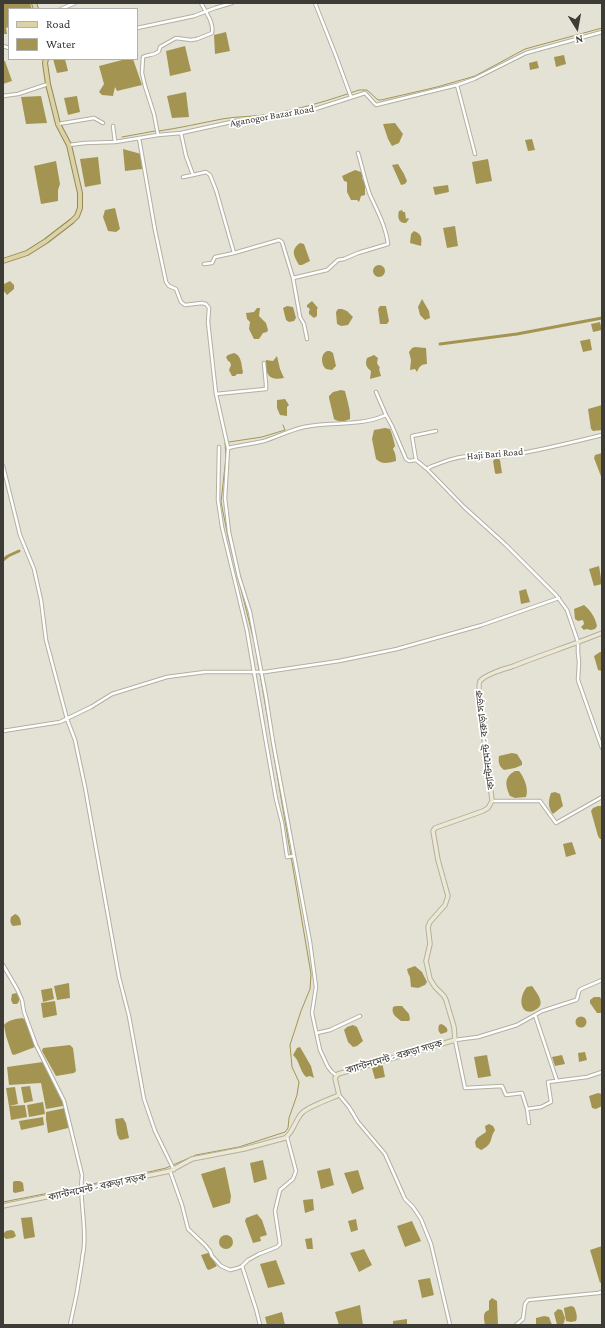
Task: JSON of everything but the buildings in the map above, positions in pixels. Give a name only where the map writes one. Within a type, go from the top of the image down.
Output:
[{"type":"main road","points":[[3,261],[32,250],[54,235],[77,216],[80,208],[80,193],[69,146],[58,124],[48,84],[46,60]]},
{"type":"main road","name":"ক্যান্টনমেন্ট - বরুড়া সড়ক","points":[[338,1095],[335,1078],[336,1075],[341,1072],[392,1059],[455,1040],[454,1027],[446,1000],[430,980],[426,962],[430,944],[428,927],[430,922],[445,905],[448,896],[438,860],[433,831],[435,828],[483,812],[488,808],[492,801],[480,708],[478,685],[480,681],[501,670],[602,633]]},
{"type":"main road","points":[[288,1137],[295,1123],[303,1112],[338,1095]]},
{"type":"main road","name":"ক্যান্টনমেন্ট - বরুড়া সড়ক","points":[[3,1206],[172,1170],[192,1159],[244,1149],[288,1137]]},
{"type":"street","points":[[63,8],[75,3]]},
{"type":"street","points":[[158,133],[153,109],[142,73],[142,57],[156,54],[160,47],[176,38],[190,40],[212,33],[213,30],[202,3]]},
{"type":"street","points":[[138,28],[194,16],[232,3]]},
{"type":"street","points":[[315,3],[350,96]]},
{"type":"street","name":"Aganogor Bazar Road","points":[[69,146],[85,143],[115,142],[158,133],[181,133],[236,121],[260,119],[312,110],[350,96],[365,93],[376,104],[457,85],[474,79],[526,53],[602,32]]},
{"type":"street","points":[[3,96],[18,94],[48,84]]},
{"type":"street","points":[[457,85],[476,154]]},
{"type":"street","points":[[58,124],[94,118],[103,122]]},
{"type":"street","points":[[113,126],[115,142]]},
{"type":"street","points":[[181,133],[192,175]]},
{"type":"street","points":[[139,138],[155,230],[166,282],[169,286],[176,289],[181,302],[185,305],[202,303],[206,304],[208,308],[208,322],[216,394],[228,447],[225,498],[229,532],[250,612],[293,856],[310,942],[316,987],[312,1013],[317,1033],[317,1041],[324,1059],[332,1072],[336,1075]]},
{"type":"street","points":[[293,278],[327,270],[338,260],[344,259],[358,252],[388,244],[358,153]]},
{"type":"street","points":[[183,177],[206,172],[210,175],[220,202],[234,252]]},
{"type":"street","points":[[204,264],[212,263],[215,257],[280,240],[293,278],[300,317],[304,324],[307,339]]},
{"type":"street","points":[[216,394],[266,389],[264,363]]},
{"type":"street","points":[[376,392],[406,459],[416,460],[427,469],[464,507],[506,545],[559,598],[567,610],[578,642],[578,680],[602,748]]},
{"type":"street","points":[[228,447],[256,443],[303,427],[322,424],[347,424],[362,422],[386,415]]},
{"type":"street","points":[[416,460],[412,436],[436,431]]},
{"type":"street","name":"Haji Bari Road","points":[[427,469],[456,458],[471,456],[504,456],[540,450],[602,435]]},
{"type":"street","points":[[219,447],[218,500],[222,527],[247,631],[287,858],[293,856]]},
{"type":"street","points":[[3,466],[20,534],[34,569],[41,600],[46,640],[67,719],[75,740],[85,787],[116,962],[129,1016],[144,1099],[155,1131],[171,1164],[188,1229],[205,1245],[221,1266],[230,1270],[242,1266],[248,1260],[278,1247],[280,1244],[275,1211],[280,1190],[293,1179],[296,1171],[288,1137]]},
{"type":"street","points":[[3,731],[60,722],[91,707],[112,694],[166,677],[206,672],[261,672],[339,661],[397,649],[482,625],[559,598]]},
{"type":"street","points":[[492,801],[540,801],[556,823],[602,797]]},
{"type":"street","points":[[3,964],[18,989],[24,1012],[36,1045],[64,1101],[82,1175],[81,1190],[84,1247],[78,1292],[70,1325]]},
{"type":"street","points":[[529,1123],[527,1109],[522,1094],[506,1095],[502,1086],[465,1088],[455,1040],[478,1037],[517,1025],[542,1011],[578,999],[579,991],[581,989],[602,980]]},
{"type":"street","points":[[535,1015],[557,1081]]},
{"type":"street","points":[[317,1033],[330,1030],[360,1016]]},
{"type":"street","points":[[527,1109],[541,1107],[550,1103],[551,1101],[547,1084],[549,1082],[587,1077],[602,1072]]},
{"type":"street","points":[[338,1095],[385,1154],[405,1199],[413,1207],[421,1220],[431,1244],[450,1325]]},
{"type":"street","points":[[242,1266],[260,1325]]},
{"type":"street","points":[[516,1325],[523,1319],[525,1304],[528,1300],[602,1292]]},
{"type":"water","points":[[3,3],[30,3],[32,8],[8,8],[8,27],[6,28],[7,34],[3,34]]},
{"type":"water","points":[[226,32],[230,51],[215,54],[214,35]]},
{"type":"water","points":[[185,46],[191,71],[170,76],[166,51]]},
{"type":"water","points":[[564,55],[566,64],[556,67],[554,57]]},
{"type":"water","points":[[53,60],[65,60],[68,71],[57,73]]},
{"type":"water","points":[[122,60],[133,60],[142,85],[117,91],[115,87],[113,96],[102,95],[99,92],[104,84],[99,66]]},
{"type":"water","points":[[3,61],[5,61],[12,81],[3,84]]},
{"type":"water","points":[[537,61],[539,68],[530,70],[529,63]]},
{"type":"water","points":[[186,92],[189,117],[172,118],[167,96]]},
{"type":"water","points":[[41,96],[47,123],[26,124],[21,97]]},
{"type":"water","points":[[77,96],[80,112],[68,115],[64,98]]},
{"type":"water","points":[[395,123],[403,134],[399,143],[392,146],[383,124]]},
{"type":"water","points":[[532,139],[535,150],[528,151],[525,140]]},
{"type":"water","points":[[123,149],[141,154],[142,169],[125,171]]},
{"type":"water","points":[[98,157],[101,184],[85,187],[80,159]]},
{"type":"water","points":[[488,159],[492,181],[476,184],[472,162]]},
{"type":"water","points":[[56,161],[60,184],[58,190],[58,201],[41,204],[34,166]]},
{"type":"water","points":[[398,164],[407,181],[405,184],[401,185],[392,165]]},
{"type":"water","points":[[355,170],[361,172],[363,176],[362,179],[365,181],[365,195],[361,196],[359,202],[357,200],[351,200],[347,192],[347,182],[344,181],[342,176]]},
{"type":"water","points":[[448,185],[449,192],[435,195],[433,187]]},
{"type":"water","points":[[115,208],[120,229],[116,232],[108,231],[103,217],[105,210]]},
{"type":"water","points":[[402,210],[405,212],[406,219],[409,219],[406,223],[400,221],[398,218],[399,211]]},
{"type":"water","points":[[455,226],[458,246],[447,248],[443,228]]},
{"type":"water","points":[[414,231],[419,233],[421,237],[421,246],[410,243],[411,234]]},
{"type":"water","points":[[300,243],[304,244],[310,261],[302,265],[299,265],[294,253],[295,248]]},
{"type":"water","points":[[379,265],[383,267],[385,271],[383,275],[379,277],[375,275],[373,271],[375,267]]},
{"type":"water","points":[[10,281],[14,285],[14,289],[7,295],[3,290],[3,283],[4,284]]},
{"type":"water","points":[[422,299],[429,311],[430,318],[425,320],[420,315],[418,307]]},
{"type":"water","points":[[312,301],[318,308],[317,316],[314,318],[309,314],[310,309],[307,307],[307,305]]},
{"type":"water","points":[[287,306],[293,307],[296,318],[294,321],[289,322],[286,320],[283,308]]},
{"type":"water","points":[[380,306],[386,306],[389,321],[387,324],[380,324],[378,309]]},
{"type":"water","points":[[257,308],[260,308],[259,316],[266,323],[268,330],[267,332],[263,333],[259,339],[254,339],[249,329],[250,322],[247,319],[246,313],[254,312]]},
{"type":"water","points":[[338,309],[347,311],[353,317],[348,325],[341,326],[337,324],[336,312]]},
{"type":"water","points":[[600,322],[602,330],[593,332],[591,324]]},
{"type":"water","points":[[590,339],[592,350],[583,352],[580,341]]},
{"type":"water","points":[[415,347],[426,348],[427,364],[420,366],[417,372],[415,369],[410,370],[411,360],[409,352]]},
{"type":"water","points":[[327,351],[333,353],[336,366],[332,370],[326,369],[322,362],[322,357]]},
{"type":"water","points":[[234,353],[240,358],[243,372],[242,374],[232,376],[229,370],[231,365],[226,357]]},
{"type":"water","points":[[374,355],[378,358],[377,363],[380,368],[381,376],[370,379],[371,371],[367,367],[366,362],[367,358]]},
{"type":"water","points":[[277,356],[284,378],[275,379],[271,378],[267,373],[266,360],[273,361]]},
{"type":"water","points":[[341,390],[345,391],[349,409],[350,419],[346,421],[337,421],[334,419],[329,398],[333,392]]},
{"type":"water","points":[[285,399],[289,405],[287,407],[287,416],[280,415],[277,408],[277,400]]},
{"type":"water","points":[[602,405],[602,430],[593,431],[591,429],[588,409]]},
{"type":"water","points":[[385,428],[390,429],[395,446],[393,449],[396,461],[385,463],[376,459],[372,439],[374,430]]},
{"type":"water","points":[[602,453],[602,479],[594,458],[595,455]]},
{"type":"water","points":[[495,459],[500,460],[502,473],[495,473],[493,461]]},
{"type":"water","points":[[599,566],[602,584],[594,586],[589,569]]},
{"type":"water","points":[[526,589],[530,602],[521,604],[519,591]]},
{"type":"water","points":[[584,605],[594,617],[597,626],[595,629],[584,630],[581,627],[584,624],[583,620],[578,621],[575,619],[574,609]]},
{"type":"water","points":[[602,652],[602,671],[598,670],[594,656]]},
{"type":"water","points":[[512,753],[517,754],[522,762],[522,765],[504,770],[499,764],[499,756]]},
{"type":"water","points":[[519,771],[523,776],[527,790],[526,797],[515,798],[510,796],[506,782],[511,773]]},
{"type":"water","points":[[555,792],[560,794],[563,806],[553,814],[549,807],[549,802],[551,793]]},
{"type":"water","points":[[602,806],[602,839],[598,836],[591,811],[593,808]]},
{"type":"water","points":[[572,842],[576,854],[566,857],[563,844]]},
{"type":"water","points":[[15,914],[20,918],[21,925],[13,926],[11,924],[11,917]]},
{"type":"water","points":[[415,966],[422,972],[427,982],[425,985],[418,988],[411,987],[407,969]]},
{"type":"water","points":[[69,983],[70,998],[57,1000],[54,986]]},
{"type":"water","points":[[532,986],[541,1002],[539,1008],[528,1012],[522,1006],[522,995],[527,987]]},
{"type":"water","points":[[52,988],[54,999],[43,1002],[41,990]]},
{"type":"water","points":[[17,993],[19,1001],[17,1004],[13,1004],[11,1000],[12,994]]},
{"type":"water","points":[[594,997],[600,997],[602,1000],[602,1013],[597,1013],[590,1003],[590,1000]]},
{"type":"water","points":[[55,1001],[57,1015],[43,1018],[41,1003]]},
{"type":"water","points":[[402,1006],[409,1014],[409,1021],[401,1021],[394,1015],[393,1007]]},
{"type":"water","points":[[581,1016],[585,1018],[587,1022],[585,1026],[581,1028],[577,1026],[575,1022],[577,1018]]},
{"type":"water","points":[[22,1018],[26,1020],[35,1047],[14,1055],[12,1054],[6,1036],[4,1025],[15,1019]]},
{"type":"water","points":[[441,1024],[446,1027],[447,1032],[441,1034],[438,1029],[439,1025]]},
{"type":"water","points":[[353,1025],[357,1027],[363,1041],[357,1046],[353,1047],[348,1042],[344,1030]]},
{"type":"water","points":[[70,1045],[73,1048],[76,1071],[74,1073],[56,1076],[42,1051],[43,1048]]},
{"type":"water","points":[[300,1047],[311,1066],[314,1078],[310,1076],[306,1077],[293,1055],[297,1048]]},
{"type":"water","points":[[585,1052],[587,1060],[579,1062],[578,1053]]},
{"type":"water","points":[[487,1055],[491,1076],[478,1078],[474,1057]]},
{"type":"water","points":[[562,1055],[565,1064],[555,1066],[552,1057]]},
{"type":"water","points":[[43,1062],[53,1078],[64,1105],[63,1106],[46,1109],[41,1083],[9,1085],[7,1067]]},
{"type":"water","points":[[382,1062],[385,1077],[375,1079],[371,1065]]},
{"type":"water","points":[[30,1086],[33,1101],[24,1103],[21,1087]]},
{"type":"water","points":[[15,1087],[18,1104],[9,1106],[6,1088]]},
{"type":"water","points":[[598,1093],[602,1094],[602,1106],[596,1109],[592,1108],[589,1096]]},
{"type":"water","points":[[43,1102],[45,1114],[29,1117],[27,1105]]},
{"type":"water","points":[[25,1105],[27,1117],[11,1120],[9,1106]]},
{"type":"water","points":[[65,1108],[68,1128],[48,1133],[46,1112]]},
{"type":"water","points":[[43,1117],[44,1125],[21,1130],[19,1121]]},
{"type":"water","points":[[123,1118],[126,1123],[129,1138],[121,1140],[117,1134],[115,1119]]},
{"type":"water","points":[[489,1124],[493,1126],[495,1130],[488,1146],[481,1150],[476,1147],[475,1142],[477,1138],[486,1132],[485,1126]]},
{"type":"water","points":[[263,1160],[267,1179],[254,1183],[250,1163]]},
{"type":"water","points":[[225,1167],[231,1196],[230,1203],[213,1208],[201,1174]]},
{"type":"water","points":[[330,1168],[334,1185],[321,1189],[317,1171]]},
{"type":"water","points":[[358,1170],[364,1189],[352,1194],[344,1173]]},
{"type":"water","points":[[20,1181],[23,1183],[24,1191],[13,1192],[13,1182]]},
{"type":"water","points":[[313,1199],[314,1210],[305,1213],[303,1200]]},
{"type":"water","points":[[257,1214],[262,1220],[267,1235],[260,1237],[261,1241],[253,1243],[245,1221],[246,1218]]},
{"type":"water","points":[[32,1217],[35,1237],[24,1239],[21,1218]]},
{"type":"water","points":[[356,1219],[358,1230],[351,1232],[348,1221]]},
{"type":"water","points":[[412,1221],[421,1241],[405,1247],[397,1226]]},
{"type":"water","points":[[6,1231],[14,1231],[16,1236],[6,1239],[3,1234]]},
{"type":"water","points":[[223,1235],[229,1235],[233,1239],[233,1245],[229,1249],[223,1249],[219,1245],[219,1239]]},
{"type":"water","points":[[312,1238],[313,1249],[307,1249],[305,1239]]},
{"type":"water","points":[[602,1246],[602,1282],[600,1283],[590,1250]]},
{"type":"water","points":[[364,1249],[372,1265],[359,1272],[350,1253]]},
{"type":"water","points":[[209,1253],[217,1266],[209,1270],[207,1269],[201,1255]]},
{"type":"water","points":[[276,1260],[285,1284],[268,1288],[260,1264]]},
{"type":"water","points":[[430,1278],[434,1295],[422,1298],[418,1280]]},
{"type":"water","points":[[492,1298],[497,1301],[498,1325],[485,1325],[484,1314],[489,1310],[489,1301]]},
{"type":"water","points":[[360,1305],[363,1325],[339,1325],[335,1312]]},
{"type":"water","points":[[571,1306],[574,1307],[577,1318],[576,1321],[571,1322],[566,1321],[564,1308]]},
{"type":"water","points":[[558,1309],[562,1310],[565,1318],[564,1323],[561,1325],[557,1325],[554,1313]]},
{"type":"water","points":[[282,1312],[285,1325],[267,1325],[265,1317]]},
{"type":"water","points":[[544,1316],[549,1317],[552,1325],[536,1325],[536,1318]]},
{"type":"water","points":[[407,1319],[407,1325],[393,1325],[393,1321]]},
{"type":"waterway","points":[[159,131],[228,118],[264,115],[293,110],[359,90],[367,90],[378,100],[381,100],[437,87],[475,76],[525,49],[602,28]]},
{"type":"waterway","points":[[122,137],[155,131]]},
{"type":"waterway","points":[[440,344],[517,334],[602,318]]},
{"type":"waterway","points":[[229,442],[262,437],[285,430],[283,425]]},
{"type":"waterway","points":[[225,443],[226,457],[221,502],[228,537],[253,637]]},
{"type":"waterway","points":[[3,560],[19,551]]},
{"type":"waterway","points":[[255,644],[259,670]]},
{"type":"waterway","points":[[83,1186],[166,1168],[196,1155],[239,1147],[285,1132],[288,1128],[289,1118],[297,1095],[299,1082],[292,1067],[290,1045],[310,989],[311,974],[260,674]]},
{"type":"waterway","points":[[3,1202],[80,1187]]}]
